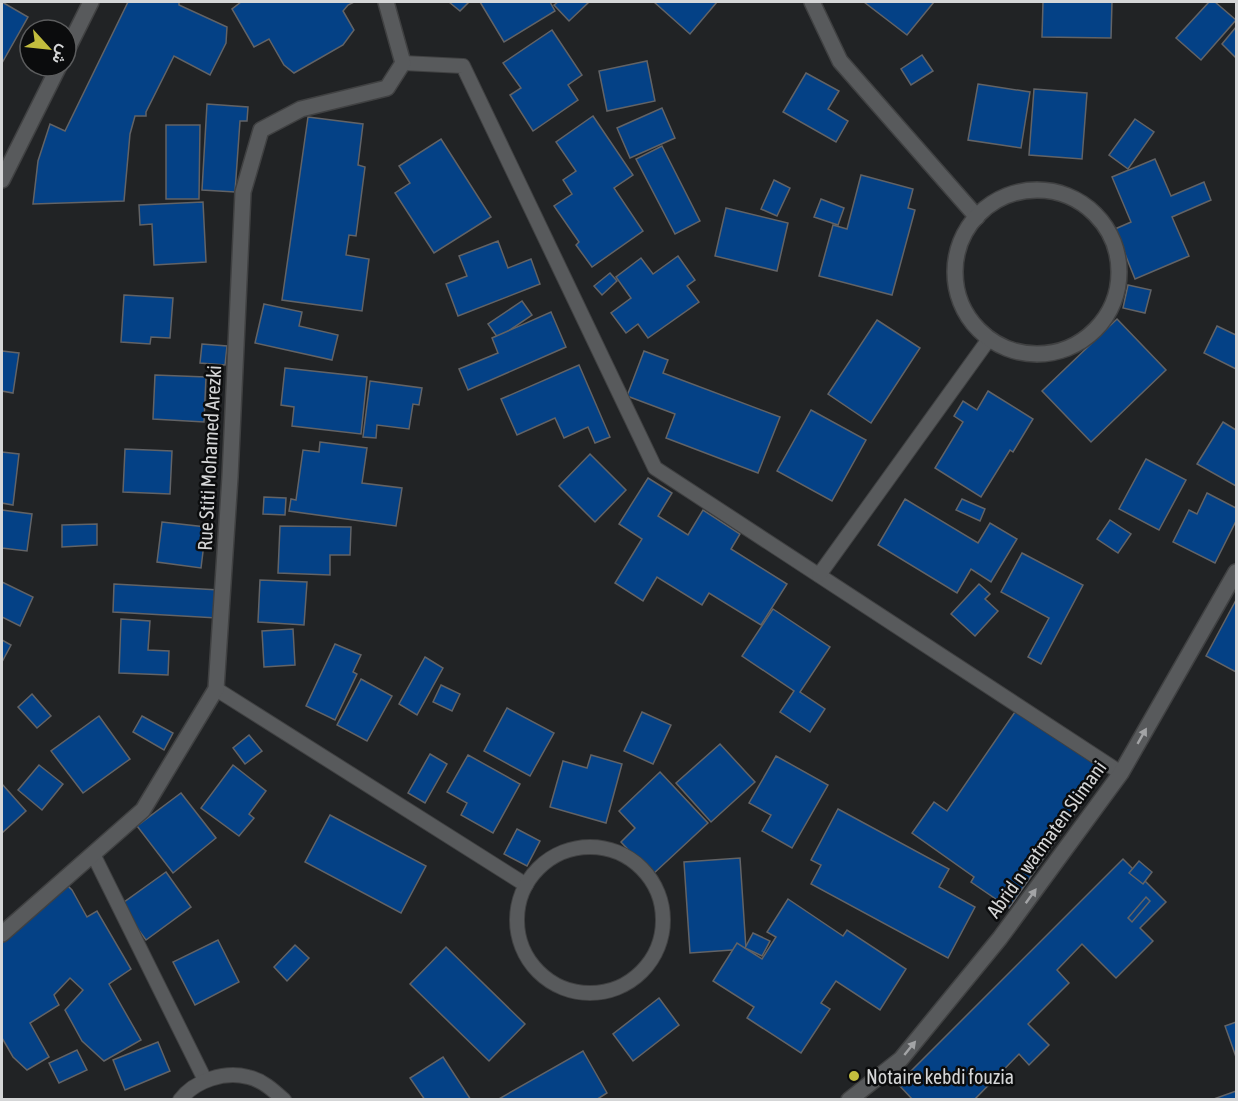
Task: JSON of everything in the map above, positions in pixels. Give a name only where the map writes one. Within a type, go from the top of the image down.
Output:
[{"type":"street","points":[[78,28],[91,2]]},
{"type":"street","points":[[386,2],[403,63]]},
{"type":"street","points":[[812,2],[840,61],[977,217]]},
{"type":"street","name":"Rue Stiti Mohamed Arezki","points":[[2,934],[143,810],[216,689],[230,477],[243,192],[261,130],[301,109],[387,88],[403,63]]},
{"type":"street","points":[[2,180],[53,78]]},
{"type":"street","points":[[1031,190],[1058,192],[1082,202],[1103,221],[1116,247],[1120,275],[1114,302],[1099,327],[1077,345],[1050,354],[1022,354],[989,339],[975,328],[961,306],[955,280],[956,254],[966,230],[983,209],[1006,196],[1031,190]]},
{"type":"street","name":"Abrid n watmaten Slimani","points":[[849,1100],[901,1059],[1000,938],[1121,773],[1236,572]]},
{"type":"lane","points":[[403,63],[463,66],[655,468],[1121,773]]},
{"type":"lane","points":[[819,575],[989,339]]},
{"type":"lane","points":[[216,689],[526,885]]},
{"type":"lane","points":[[587,846],[612,849],[627,856],[651,878],[661,901],[663,926],[657,950],[644,970],[626,984],[603,992],[580,992],[558,985],[538,972],[524,953],[518,930],[518,907],[526,885],[541,865],[562,851],[587,846]]},
{"type":"lane","points":[[93,854],[205,1080]]},
{"type":"lane","points":[[180,1100],[185,1093],[205,1080],[226,1076],[248,1077],[268,1086],[284,1100]]},
{"type":"building","points":[[2,2],[28,17],[18,18],[18,35],[2,63]]},
{"type":"building","points":[[128,2],[179,2],[179,5],[227,27],[226,43],[210,75],[174,56],[146,116],[135,116],[130,134],[124,201],[33,204],[38,161],[50,124],[65,131]]},
{"type":"building","points":[[241,2],[354,2],[343,11],[354,30],[343,45],[294,73],[284,65],[269,39],[254,47],[232,9]]},
{"type":"building","points":[[449,2],[469,2],[460,11]]},
{"type":"building","points":[[480,2],[550,2],[555,11],[504,42]]},
{"type":"building","points":[[558,2],[589,2],[569,21],[554,5]]},
{"type":"building","points":[[654,2],[717,2],[690,34]]},
{"type":"building","points":[[864,2],[934,2],[907,35]]},
{"type":"building","points":[[1043,2],[1112,2],[1111,38],[1042,37]]},
{"type":"building","points":[[1209,2],[1215,2],[1236,20],[1201,60],[1176,38]]},
{"type":"building","points":[[1236,27],[1236,58],[1222,44]]},
{"type":"building","points":[[552,30],[582,75],[568,85],[578,100],[533,131],[510,95],[521,88],[503,63]]},
{"type":"building","points":[[922,55],[933,71],[911,85],[901,69]]},
{"type":"building","points":[[647,61],[655,101],[607,111],[599,71]]},
{"type":"building","points":[[806,73],[839,91],[828,109],[848,121],[836,142],[783,112]]},
{"type":"building","points":[[978,84],[1030,92],[1021,148],[968,140]]},
{"type":"building","points":[[1034,89],[1087,93],[1082,159],[1029,155]]},
{"type":"building","points":[[207,104],[248,107],[247,121],[240,121],[235,192],[202,190]]},
{"type":"building","points":[[662,108],[675,138],[630,158],[617,128]]},
{"type":"building","points":[[593,116],[633,175],[614,188],[643,231],[592,267],[576,245],[579,242],[554,206],[572,194],[563,180],[576,171],[556,142]]},
{"type":"building","points":[[308,117],[363,124],[358,165],[365,167],[356,236],[349,235],[346,255],[369,259],[362,311],[282,300]]},
{"type":"building","points":[[1135,119],[1154,132],[1128,169],[1109,155]]},
{"type":"building","points":[[166,125],[200,125],[199,199],[166,199]]},
{"type":"building","points":[[441,139],[491,217],[434,253],[395,193],[410,183],[399,166]]},
{"type":"building","points":[[662,146],[700,221],[675,234],[636,159]]},
{"type":"building","points":[[1155,159],[1171,196],[1204,182],[1211,200],[1172,217],[1189,256],[1135,279],[1115,229],[1131,222],[1112,177]]},
{"type":"building","points":[[861,175],[913,189],[908,208],[915,210],[892,295],[819,276],[833,225],[847,229]]},
{"type":"building","points":[[774,180],[790,188],[777,216],[761,209]]},
{"type":"building","points":[[821,199],[844,208],[838,225],[814,217]]},
{"type":"building","points":[[203,202],[206,262],[154,265],[152,224],[140,225],[139,205]]},
{"type":"building","points":[[726,208],[788,223],[777,271],[715,256]]},
{"type":"building","points":[[498,241],[508,268],[531,259],[540,284],[458,316],[446,284],[467,276],[459,256]]},
{"type":"building","points":[[678,256],[695,280],[687,286],[699,302],[648,338],[638,324],[626,333],[611,313],[631,298],[616,277],[641,258],[653,274]]},
{"type":"building","points":[[610,273],[617,281],[602,295],[594,286]]},
{"type":"building","points":[[1128,285],[1151,290],[1145,313],[1123,308]]},
{"type":"building","points":[[124,295],[173,298],[170,338],[151,337],[150,344],[121,342]]},
{"type":"building","points":[[522,301],[532,315],[498,338],[488,324]]},
{"type":"building","points":[[264,304],[302,312],[299,326],[338,335],[332,360],[255,343]]},
{"type":"building","points":[[551,312],[566,347],[468,390],[459,369],[498,353],[492,338]]},
{"type":"building","points":[[1117,319],[1166,370],[1091,442],[1042,391]]},
{"type":"building","points":[[877,320],[920,348],[871,423],[828,394]]},
{"type":"building","points":[[1217,326],[1236,335],[1236,369],[1204,353]]},
{"type":"building","points":[[202,344],[227,346],[225,365],[200,363]]},
{"type":"building","points":[[2,351],[19,353],[13,393],[2,391]]},
{"type":"building","points":[[644,351],[668,360],[663,373],[780,417],[758,473],[666,438],[675,414],[627,396]]},
{"type":"building","points":[[579,365],[610,437],[595,443],[588,427],[564,438],[555,418],[517,435],[501,399]]},
{"type":"building","points":[[285,368],[367,377],[361,434],[292,426],[294,407],[281,405]]},
{"type":"building","points":[[155,375],[206,377],[204,422],[153,419]]},
{"type":"building","points":[[370,381],[422,388],[419,405],[413,404],[409,429],[377,425],[376,438],[363,437]]},
{"type":"building","points":[[988,391],[1033,419],[1013,452],[1010,450],[981,497],[935,468],[963,422],[954,416],[963,401],[977,410]]},
{"type":"building","points":[[811,410],[866,440],[832,501],[777,471]]},
{"type":"building","points":[[1223,422],[1236,430],[1236,486],[1197,464]]},
{"type":"building","points":[[320,442],[367,448],[362,483],[402,488],[396,526],[289,511],[291,499],[296,500],[303,450],[319,452]]},
{"type":"building","points":[[125,449],[172,451],[170,494],[123,492]]},
{"type":"building","points":[[2,452],[19,454],[13,505],[2,503]]},
{"type":"building","points":[[590,454],[626,490],[595,522],[559,486]]},
{"type":"building","points":[[1146,459],[1186,480],[1159,530],[1119,509]]},
{"type":"building","points":[[648,478],[672,493],[658,516],[688,535],[703,510],[740,534],[731,549],[787,584],[761,625],[709,593],[702,605],[657,577],[643,601],[615,583],[642,539],[619,524]]},
{"type":"building","points":[[1207,493],[1236,508],[1236,521],[1215,563],[1173,542],[1189,510],[1197,514]]},
{"type":"building","points":[[264,497],[286,498],[285,515],[263,514]]},
{"type":"building","points":[[905,499],[978,543],[990,523],[1017,539],[991,582],[971,569],[957,593],[878,545]]},
{"type":"building","points":[[962,499],[985,509],[980,521],[956,510]]},
{"type":"building","points":[[2,510],[32,514],[27,551],[2,548]]},
{"type":"building","points":[[1110,520],[1131,534],[1118,553],[1097,539]]},
{"type":"building","points":[[162,522],[206,527],[201,568],[157,562]]},
{"type":"building","points":[[97,524],[97,545],[62,547],[62,525]]},
{"type":"building","points":[[280,526],[351,527],[350,555],[330,555],[330,575],[278,573]]},
{"type":"building","points":[[1022,553],[1083,585],[1041,664],[1028,657],[1049,618],[1001,592]]},
{"type":"building","points":[[260,580],[307,582],[304,625],[258,622]]},
{"type":"building","points":[[2,582],[33,597],[20,626],[2,617]]},
{"type":"building","points":[[114,584],[219,590],[217,618],[113,612]]},
{"type":"building","points":[[979,584],[990,594],[985,599],[998,611],[975,636],[951,614]]},
{"type":"building","points":[[1236,600],[1236,672],[1206,656]]},
{"type":"building","points":[[773,609],[830,647],[800,692],[825,709],[810,732],[780,712],[794,691],[742,656]]},
{"type":"building","points":[[121,619],[150,621],[148,650],[169,651],[168,675],[119,673]]},
{"type":"building","points":[[293,629],[295,665],[264,667],[262,631]]},
{"type":"building","points":[[2,640],[11,645],[2,662]]},
{"type":"building","points":[[335,644],[361,655],[353,672],[357,674],[335,720],[306,706]]},
{"type":"building","points":[[425,657],[443,668],[417,715],[399,704]]},
{"type":"building","points":[[361,679],[392,696],[367,741],[337,725]]},
{"type":"building","points":[[441,685],[460,694],[452,711],[433,702]]},
{"type":"building","points":[[32,694],[51,716],[37,728],[18,707]]},
{"type":"building","points":[[507,708],[554,733],[530,776],[484,751]]},
{"type":"building","points":[[1017,709],[1105,770],[1009,908],[971,882],[974,877],[912,833],[934,802],[947,811]]},
{"type":"building","points":[[642,712],[671,725],[653,764],[624,751]]},
{"type":"building","points":[[99,716],[130,759],[83,793],[51,751]]},
{"type":"building","points":[[142,716],[173,733],[164,750],[133,732]]},
{"type":"building","points":[[249,735],[262,751],[245,764],[233,748]]},
{"type":"building","points":[[720,744],[755,782],[711,822],[676,783]]},
{"type":"building","points":[[430,754],[447,764],[425,803],[408,793]]},
{"type":"building","points":[[468,755],[520,784],[493,833],[461,815],[467,803],[447,792]]},
{"type":"building","points":[[591,755],[622,764],[606,823],[550,807],[563,761],[587,768]]},
{"type":"building","points":[[776,756],[828,785],[792,848],[762,831],[771,815],[749,803]]},
{"type":"building","points":[[39,765],[63,784],[42,810],[18,790]]},
{"type":"building","points":[[233,765],[266,791],[249,814],[254,818],[239,836],[201,808]]},
{"type":"building","points":[[660,772],[708,823],[652,875],[621,842],[635,828],[619,811]]},
{"type":"building","points":[[2,784],[26,811],[2,833]]},
{"type":"building","points":[[181,793],[216,838],[173,873],[137,826]]},
{"type":"building","points":[[838,809],[949,869],[939,887],[975,907],[948,958],[811,884],[821,865],[811,860]]},
{"type":"building","points":[[330,815],[426,866],[401,913],[305,862]]},
{"type":"building","points":[[517,829],[540,841],[527,866],[504,854]]},
{"type":"building","points":[[740,858],[746,949],[690,953],[684,862]]},
{"type":"building","points":[[1123,859],[1166,902],[1140,928],[1153,941],[1116,978],[1082,944],[1057,970],[1069,983],[1028,1024],[1049,1045],[1029,1065],[1019,1054],[974,1100],[913,1100],[898,1084]]},
{"type":"building","points":[[1139,861],[1152,872],[1143,884],[1129,873]]},
{"type":"building","points":[[166,872],[191,907],[146,940],[120,905]]},
{"type":"building","points":[[66,884],[72,890],[87,917],[97,911],[131,969],[109,984],[141,1040],[104,1061],[82,1041],[65,1010],[83,990],[70,978],[54,995],[59,1005],[30,1023],[49,1057],[27,1070],[13,1057],[2,1038],[2,943],[46,895]]},
{"type":"building","points":[[1146,897],[1150,901],[1132,922],[1128,918]]},
{"type":"building","points":[[788,899],[843,936],[847,930],[906,969],[880,1010],[836,981],[821,1003],[830,1009],[801,1053],[747,1018],[754,1007],[713,981],[737,943],[762,959],[776,937],[767,932]]},
{"type":"building","points":[[753,933],[770,941],[762,956],[745,948]]},
{"type":"building","points":[[218,940],[239,982],[195,1005],[173,962]]},
{"type":"building","points":[[295,945],[309,958],[287,981],[274,967]]},
{"type":"building","points":[[446,947],[525,1024],[489,1061],[410,984]]},
{"type":"building","points":[[659,998],[679,1025],[633,1061],[613,1034]]},
{"type":"building","points":[[1236,1022],[1236,1057],[1225,1026]]},
{"type":"building","points":[[158,1042],[170,1071],[125,1090],[113,1060]]},
{"type":"building","points":[[77,1050],[87,1070],[59,1083],[49,1063]]},
{"type":"building","points":[[583,1051],[607,1093],[596,1100],[497,1100]]},
{"type":"building","points":[[443,1057],[471,1100],[425,1100],[410,1078]]},
{"type":"building","points":[[1236,1091],[1236,1100],[1211,1100]]},
{"type":"place","name":"Notaire kebdi fouzia","points":[[854,1076]]}]
